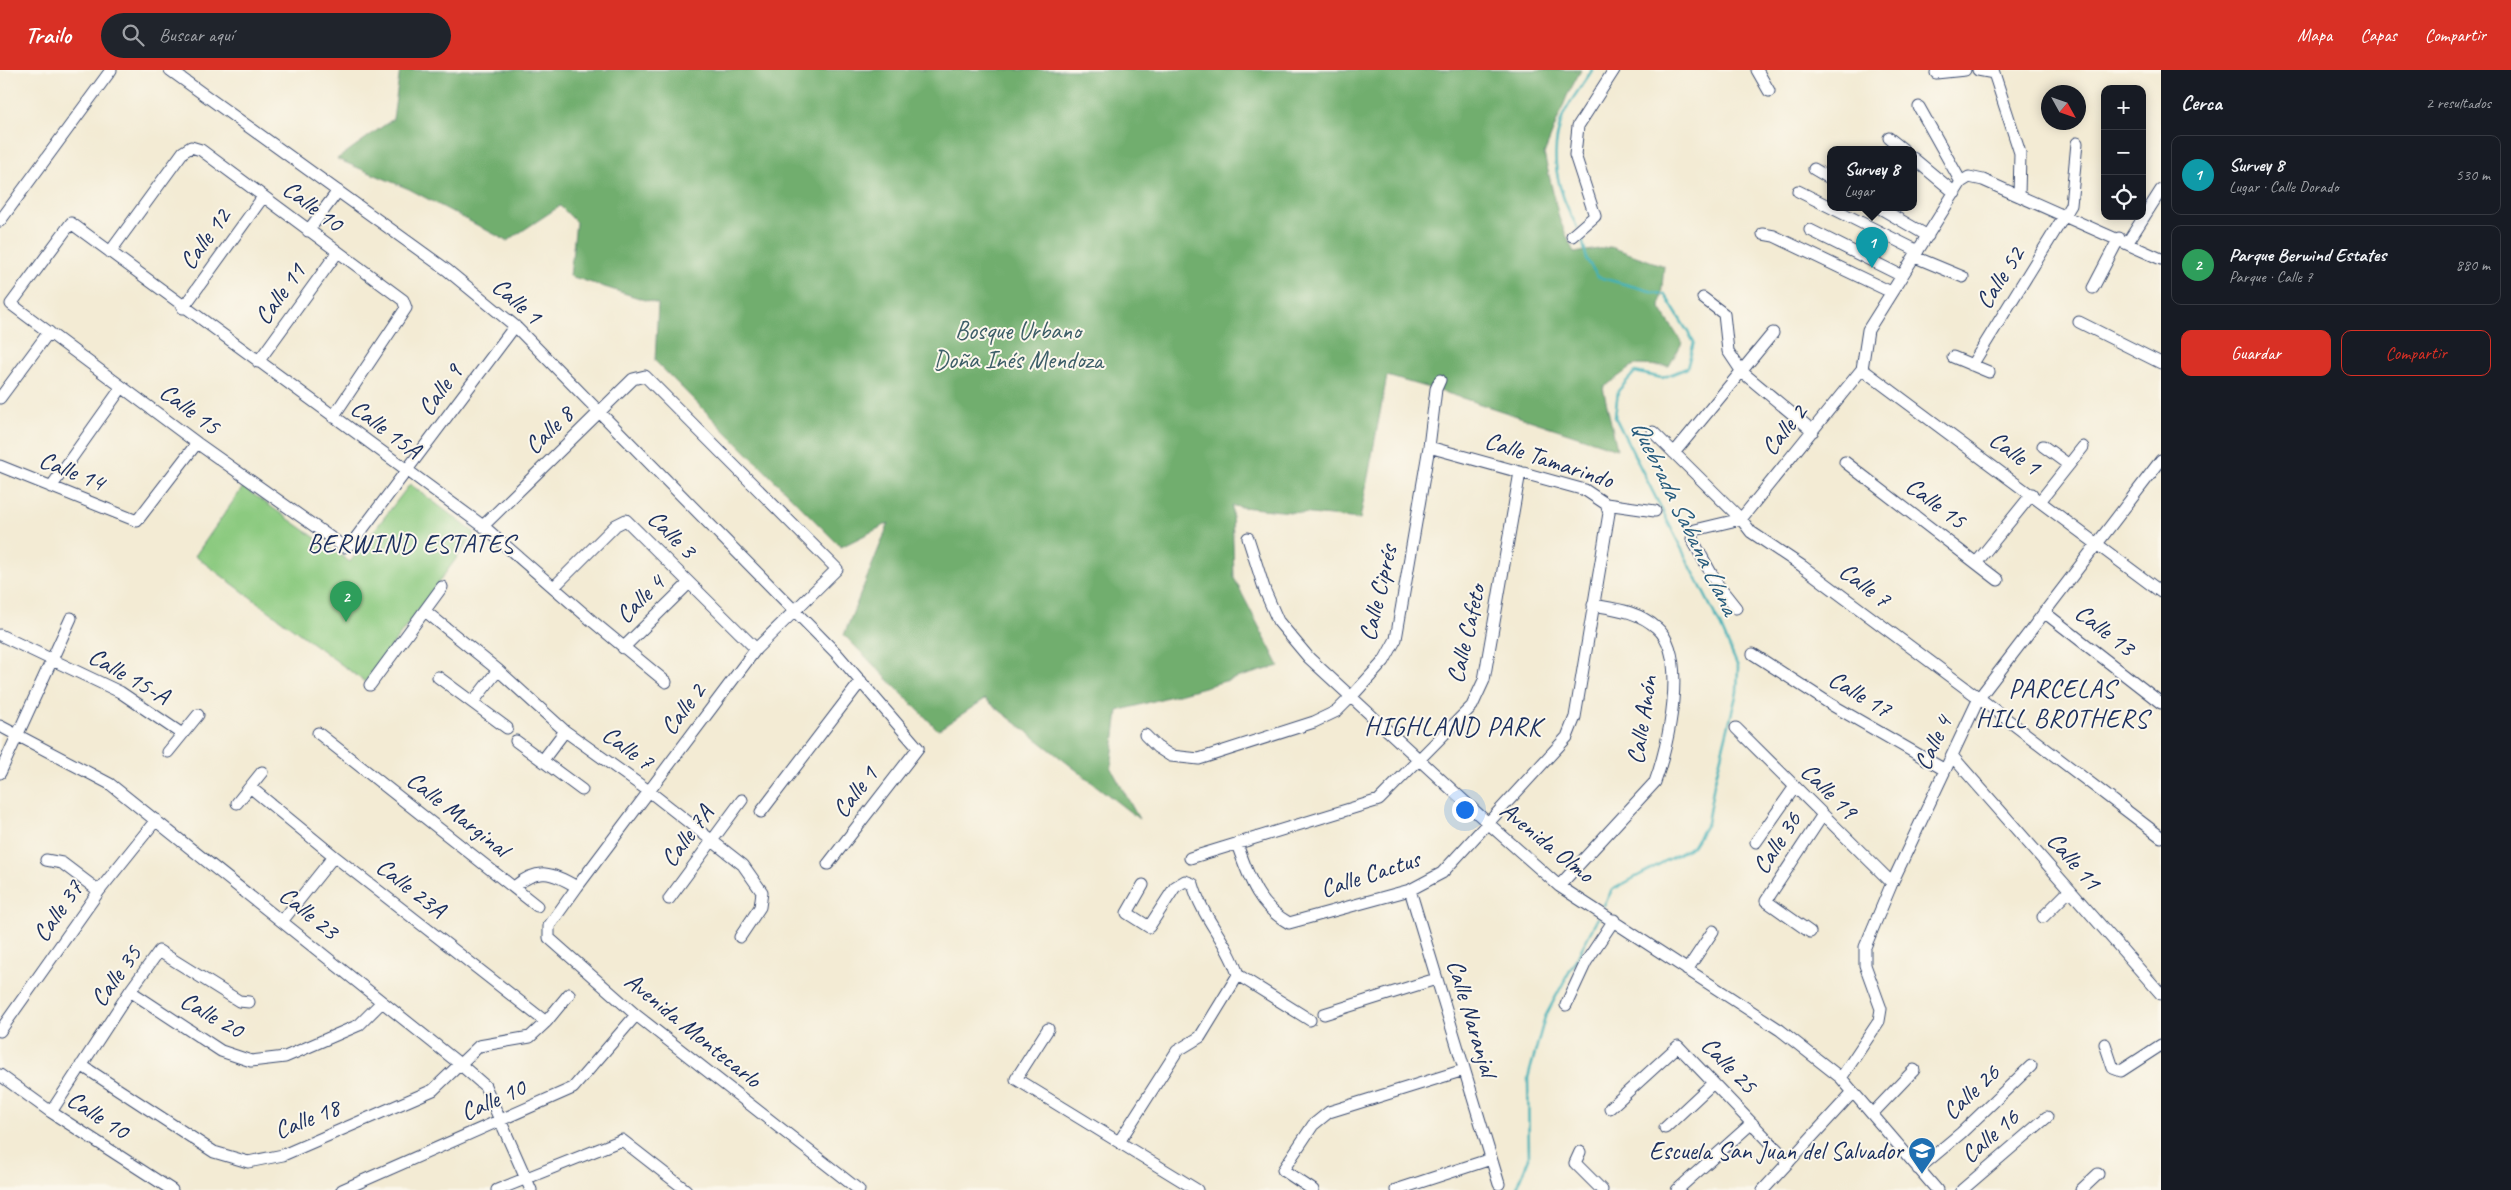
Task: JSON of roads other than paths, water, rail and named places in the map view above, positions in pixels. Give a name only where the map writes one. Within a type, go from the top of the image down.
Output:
[{"type":"street","points":[[0,221],[111,70]]},
{"type":"street","name":"Calle 1","points":[[170,70],[447,270],[515,326],[795,611],[861,681],[918,748],[828,864]]},
{"type":"street","points":[[1572,236],[1595,216],[1575,155],[1578,126],[1614,70]]},
{"type":"street","points":[[1757,70],[1769,91]]},
{"type":"street","points":[[1936,73],[1964,70]]},
{"type":"street","points":[[1978,70],[1994,72],[2016,136],[2020,153],[2019,196]]},
{"type":"street","points":[[1919,107],[1961,182]]},
{"type":"street","points":[[1889,138],[1899,146]]},
{"type":"street","name":"Calle 52","points":[[1972,365],[2071,205],[2077,143]]},
{"type":"street","name":"Calle 10","points":[[110,252],[187,149],[196,147],[201,150],[403,300],[406,308],[333,417]]},
{"type":"street","points":[[1917,161],[1955,192]]},
{"type":"street","points":[[1814,169],[1827,177]]},
{"type":"street","points":[[1862,368],[1864,343],[1868,330],[1961,182],[1969,177],[1983,180],[2161,258]]},
{"type":"street","points":[[2093,288],[2123,240],[2161,190]]},
{"type":"street","points":[[308,231],[338,191]]},
{"type":"street","points":[[1798,191],[1827,206]]},
{"type":"street","name":"Calle 12","points":[[184,308],[264,197]]},
{"type":"street","points":[[1835,211],[1963,277]]},
{"type":"street","points":[[1885,211],[1928,236]]},
{"type":"street","name":"Calle 15A","points":[[11,304],[71,223],[184,308],[483,526],[623,648],[666,682]]},
{"type":"street","points":[[1810,230],[1902,276]]},
{"type":"street","points":[[1763,234],[1774,236],[1891,292]]},
{"type":"street","name":"Calle 11","points":[[258,362],[337,252]]},
{"type":"street","points":[[1703,298],[1724,314],[1728,351],[1742,372],[1813,431]]},
{"type":"street","name":"Calle 15","points":[[11,304],[197,443],[344,548]]},
{"type":"street","points":[[2079,322],[2161,363]]},
{"type":"street","name":"Calle 9","points":[[344,548],[352,543],[407,472],[515,326]]},
{"type":"street","points":[[0,398],[49,332]]},
{"type":"street","points":[[1674,453],[1773,333]]},
{"type":"street","points":[[1953,357],[1989,372]]},
{"type":"street","name":"Calle 1","points":[[1862,368],[2037,497],[2161,592]]},
{"type":"street","name":"Calle 2","points":[[1741,519],[1862,368]]},
{"type":"street","name":"Calle 8","points":[[483,526],[633,379],[645,376],[650,382]]},
{"type":"street","name":"Calle Ciprés","points":[[1145,735],[1157,747],[1171,756],[1200,759],[1314,722],[1337,711],[1384,661],[1396,639],[1429,447],[1436,389],[1440,380]]},
{"type":"street","name":"Calle 2","points":[[577,887],[756,649],[837,569],[650,382]]},
{"type":"street","points":[[51,487],[122,387]]},
{"type":"street","name":"Calle 7","points":[[1654,432],[1741,519],[1751,532],[1802,566],[2161,837]]},
{"type":"street","name":"Calle 14","points":[[0,466],[137,521],[197,443]]},
{"type":"street","points":[[2043,446],[2068,465]]},
{"type":"street","name":"Calle Tamarindo","points":[[1429,447],[1585,490],[1606,504],[1655,511]]},
{"type":"street","points":[[1977,562],[2083,447]]},
{"type":"street","name":"Calle 4","points":[[1841,1078],[1879,1021],[1881,1009],[1865,965],[1865,947],[1892,883],[1945,770],[1953,757],[1979,698],[2161,460]]},
{"type":"street","name":"Calle 15","points":[[1845,462],[1998,580]]},
{"type":"street","name":"Calle Cafeto","points":[[1190,858],[1379,800],[1472,706],[1484,680],[1520,472]]},
{"type":"street","name":"Calle Cactus","points":[[1237,844],[1252,885],[1274,914],[1289,924],[1410,890],[1442,873],[1567,737],[1575,717],[1608,513],[1606,504]]},
{"type":"street","points":[[1736,608],[1717,584],[1692,539],[1695,530],[1741,519]]},
{"type":"street","name":"Calle 3","points":[[554,587],[616,525],[626,520],[756,649]]},
{"type":"street","name":"Avenida Olmo","points":[[1248,538],[1265,591],[1278,621],[1308,658],[1352,696],[1489,824],[1560,886],[1780,1030],[1841,1078]]},
{"type":"street","name":"Calle 4","points":[[623,648],[689,583]]},
{"type":"street","points":[[370,685],[442,587]]},
{"type":"street","name":"Calle Anón","points":[[1560,886],[1655,782],[1662,764],[1675,684],[1672,652],[1658,629],[1636,613],[1593,605]]},
{"type":"street","name":"Calle 7","points":[[425,611],[498,670],[565,731],[650,792],[743,865],[762,892],[760,907],[740,937]]},
{"type":"street","name":"Calle 13","points":[[2044,612],[2161,703]]},
{"type":"street","points":[[0,772],[71,618]]},
{"type":"street","name":"Calle 15-A","points":[[0,635],[52,658],[120,692],[182,734]]},
{"type":"street","name":"Calle 17","points":[[1753,654],[1832,705],[1945,770]]},
{"type":"street","points":[[473,702],[498,670]]},
{"type":"street","points":[[438,677],[507,728]]},
{"type":"street","points":[[761,812],[861,681]]},
{"type":"street","name":"Calle 15-A","points":[[168,752],[198,715]]},
{"type":"street","name":"Calle 23","points":[[0,726],[19,734],[110,784],[283,920],[461,1065],[485,1086],[532,1190]]},
{"type":"street","name":"Calle 19","points":[[1736,728],[1822,816],[1892,883]]},
{"type":"street","points":[[543,760],[565,731]]},
{"type":"street","name":"Calle Marginal","points":[[318,733],[514,887],[527,876],[541,872],[559,876],[577,887]]},
{"type":"street","points":[[516,741],[582,790]]},
{"type":"street","name":"Calle 11","points":[[1953,757],[2161,994]]},
{"type":"street","points":[[237,803],[262,772]]},
{"type":"street","name":"Calle 23A","points":[[250,787],[334,856],[546,1022]]},
{"type":"street","points":[[1756,842],[1794,788]]},
{"type":"street","name":"Calle 7A","points":[[668,899],[742,800]]},
{"type":"street","name":"Calle 36","points":[[1810,932],[1766,901],[1822,816]]},
{"type":"street","name":"Calle 37","points":[[0,1031],[99,891],[156,820]]},
{"type":"street","points":[[283,920],[334,856]]},
{"type":"street","points":[[46,860],[62,863],[99,891]]},
{"type":"street","points":[[1143,885],[1127,913],[1149,927],[1176,887],[1186,881],[1193,884],[1208,921],[1232,955],[1238,975],[1310,1020]]},
{"type":"street","points":[[514,887],[537,906]]},
{"type":"street","name":"Avenida Montecarlo","points":[[577,887],[550,926],[549,938],[636,1015],[859,1190]]},
{"type":"street","name":"Calle Naranjal","points":[[1410,890],[1499,1184]]},
{"type":"street","points":[[2043,917],[2070,890]]},
{"type":"street","points":[[1566,1005],[1586,962],[1614,920]]},
{"type":"street","points":[[1687,970],[1713,931]]},
{"type":"street","name":"Calle 35","points":[[51,1112],[130,991],[159,951],[239,1001],[249,1002]]},
{"type":"street","points":[[1119,1142],[1177,1051],[1200,1037],[1238,975]]},
{"type":"street","points":[[1324,1014],[1436,979]]},
{"type":"street","name":"Calle 20","points":[[130,991],[221,1051],[251,1061],[285,1057],[359,1025],[382,1002]]},
{"type":"street","name":"Calle 18","points":[[81,1065],[214,1152],[248,1162],[284,1155],[434,1090],[479,1046],[530,1037],[546,1022],[569,994]]},
{"type":"street","name":"Calle 10","points":[[342,1190],[574,1088],[636,1015]]},
{"type":"street","points":[[1048,1029],[1016,1079],[1197,1190]]},
{"type":"street","points":[[2105,1044],[2113,1068],[2121,1071],[2161,1044]]},
{"type":"street","name":"Calle 25","points":[[1610,1108],[1678,1046],[1789,1162]]},
{"type":"street","name":"Calle 26","points":[[1918,1169],[1961,1133],[2031,1066]]},
{"type":"street","points":[[1313,1190],[1283,1170],[1313,1125],[1329,1112],[1464,1070]]},
{"type":"street","points":[[1872,1114],[1914,1070]]},
{"type":"street","name":"Calle 10","points":[[0,1075],[51,1112],[172,1190]]},
{"type":"street","points":[[1841,1078],[1937,1190]]},
{"type":"street","points":[[1665,1128],[1714,1083]]},
{"type":"street","points":[[1763,1190],[1852,1092]]},
{"type":"street","name":"Calle 16","points":[[1962,1190],[2047,1117]]},
{"type":"street","points":[[1677,1190],[1752,1122]]},
{"type":"street","points":[[497,1190],[622,1140],[686,1190]]},
{"type":"street","points":[[1580,1152],[1575,1163],[1602,1190]]},
{"type":"street","points":[[1396,1190],[1491,1160]]},
{"type":"street","points":[[2081,1190],[2098,1174]]},
{"type":"waterway","name":"Quebrada Sabana Llana","points":[[1577,227],[1564,200],[1560,186],[1557,173],[1556,145],[1558,130],[1563,116],[1592,70]]},
{"type":"waterway","name":"Quebrada Sabana Llana","points":[[1581,234],[1587,260],[1598,277],[1665,295],[1694,342],[1687,368],[1662,378],[1635,372],[1618,391],[1615,417],[1720,625],[1738,667],[1737,692],[1714,784],[1707,823],[1693,846],[1612,890],[1604,905]]},
{"type":"waterway","name":"Quebrada Sabana Llana","points":[[1516,1190],[1529,1158],[1528,1078],[1545,1017],[1598,918]]},
{"type":"place","name":"Survey 8","points":[[1872,268]]},
{"type":"place","name":"Parque Berwind Estates","points":[[346,622]]},
{"type":"place","name":"Escuela San Juan del Salvador","points":[[1922,1175]]},
{"type":"district","name":"BERWIND ESTATES","points":[[411,543]]},
{"type":"district","name":"PARCELAS HILL BROTHERS","points":[[2062,703]]},
{"type":"district","name":"HIGHLAND PARK","points":[[1453,726]]},
{"type":"park label","name":"Bosque Urbano Doña Inés Mendoza","points":[[1018,346]]}]
